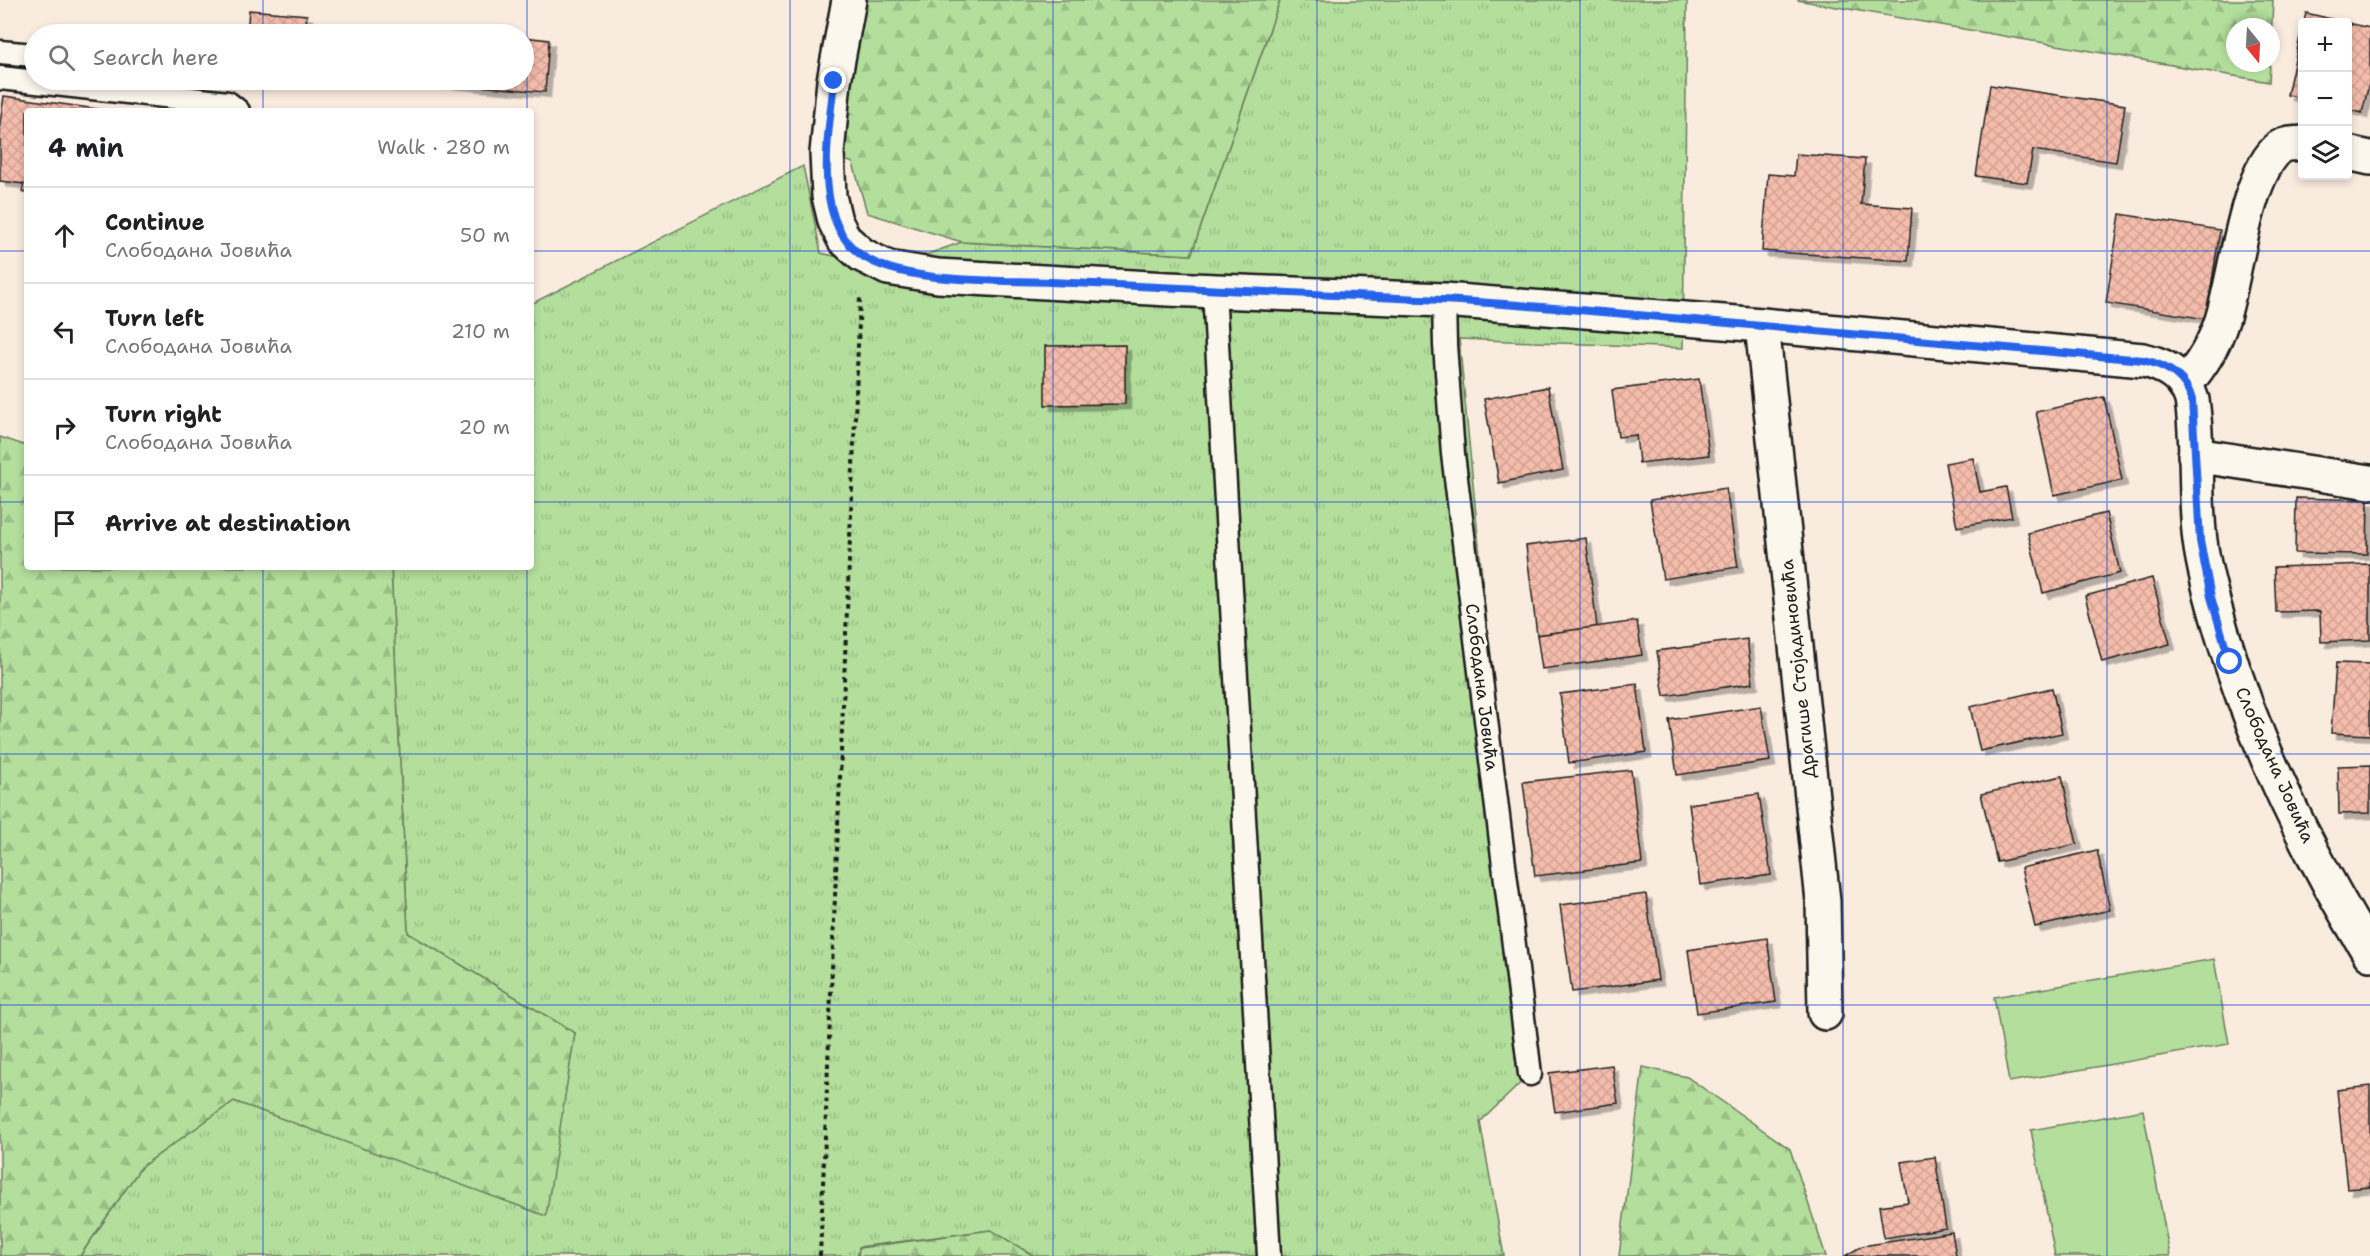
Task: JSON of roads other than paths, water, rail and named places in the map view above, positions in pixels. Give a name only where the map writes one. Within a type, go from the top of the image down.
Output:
[{"type":"street","points":[[849,0],[834,81],[827,153],[829,196],[834,221],[844,239],[862,255],[888,268],[938,276],[1214,291],[1444,300],[1761,325],[2143,360],[2161,364],[2185,384],[2209,353],[2222,321],[2253,192],[2269,159],[2282,145],[2298,143]]},
{"type":"street","points":[[2352,154],[2370,158]]},
{"type":"street","name":"Драгише Стојадиновића","points":[[1761,325],[1823,901],[1825,1013]]},
{"type":"street","name":"Слободана Јовића","points":[[2185,384],[2190,392],[2194,416],[2200,541],[2211,597],[2230,662],[2254,726],[2286,800],[2365,937]]},
{"type":"street","points":[[2195,454],[2370,482]]},
{"type":"lane","points":[[0,52],[24,55]]},
{"type":"lane","points":[[0,78],[24,81]]},
{"type":"lane","points":[[109,90],[228,103],[234,108]]},
{"type":"lane","points":[[1214,291],[1269,1256]]},
{"type":"lane","name":"Слободана Јовића","points":[[1444,300],[1445,345],[1454,454],[1530,1074]]}]
